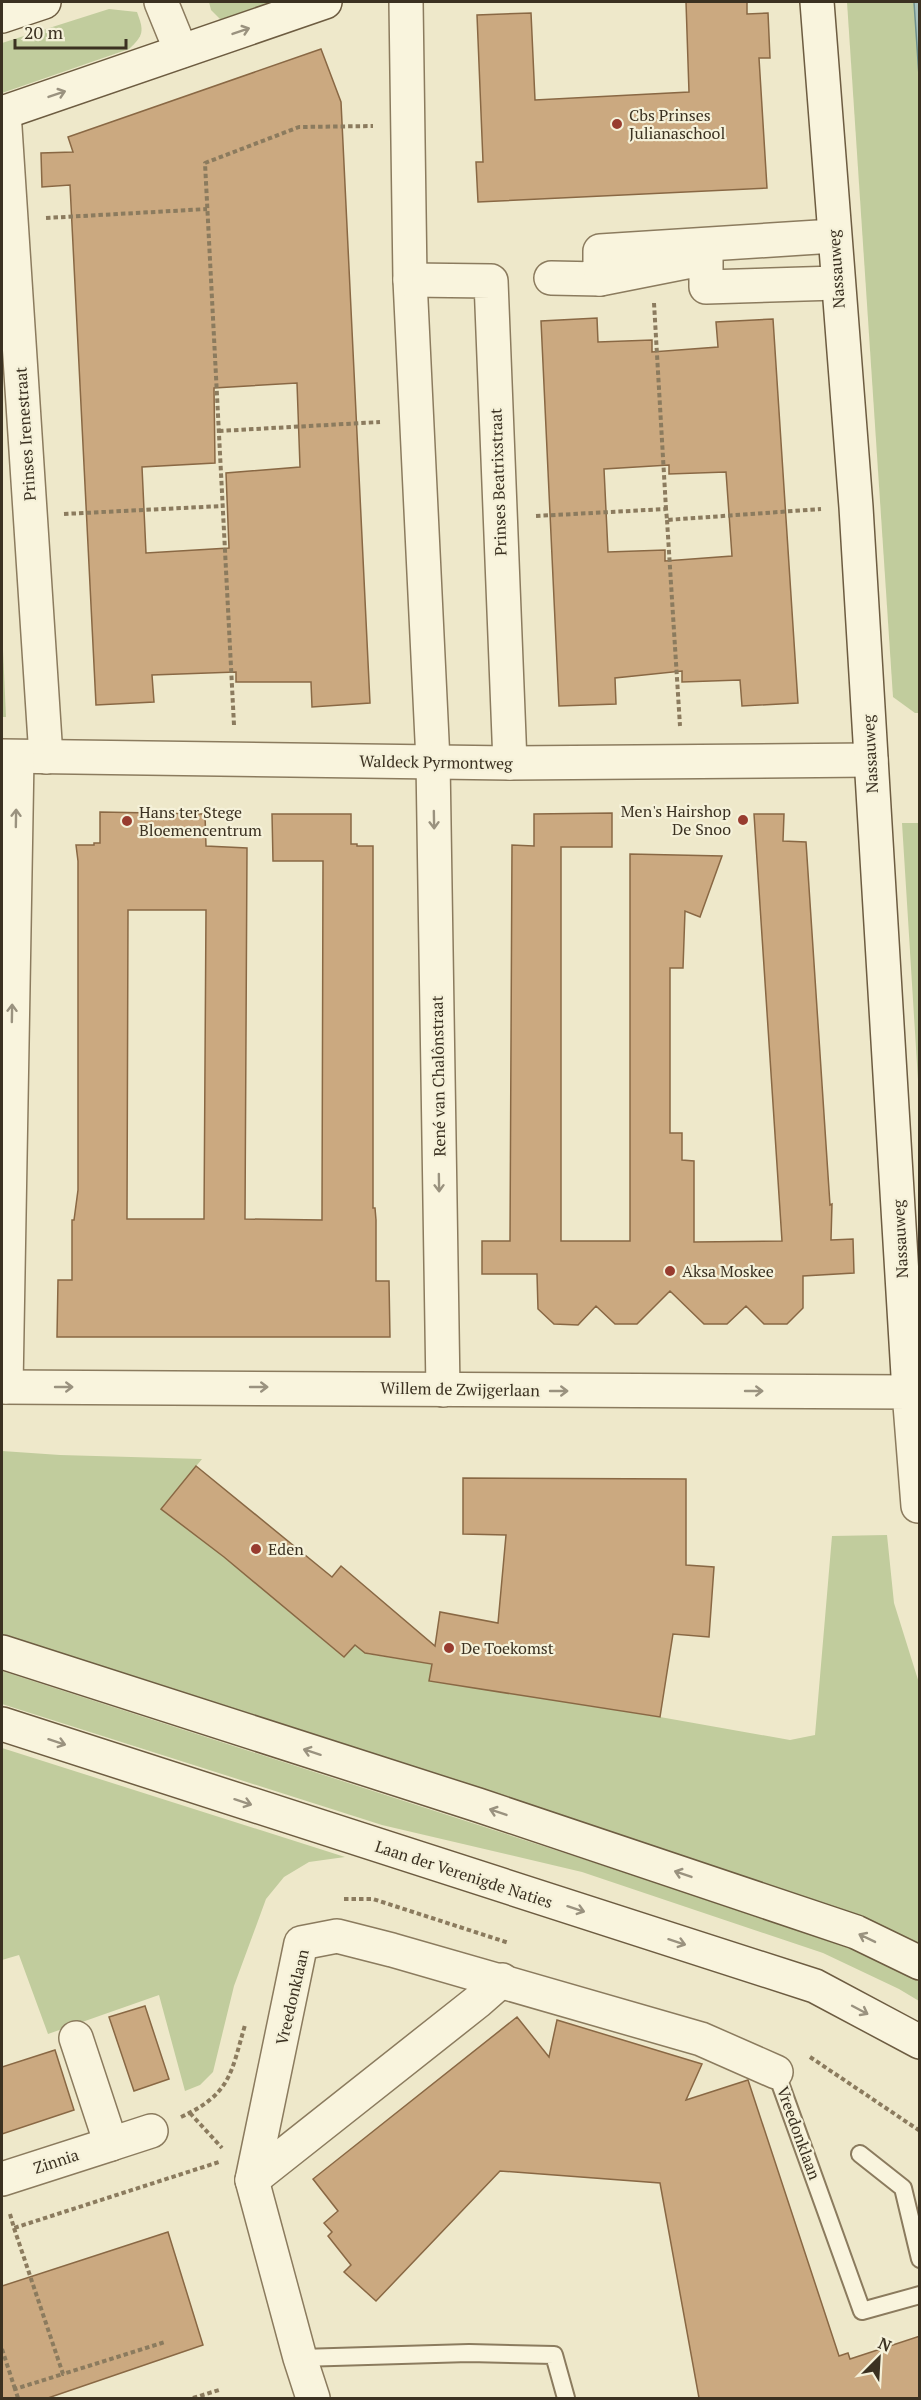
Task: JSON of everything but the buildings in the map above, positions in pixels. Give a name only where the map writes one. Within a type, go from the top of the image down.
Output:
[{"type":"street","points":[[2,16],[44,2]]},
{"type":"street","points":[[160,2],[181,51]]},
{"type":"street","points":[[3,112],[325,2]]},
{"type":"street","points":[[406,2],[410,280],[433,761]]},
{"type":"street","name":"Nassauweg","points":[[818,2],[837,283],[856,507],[914,1392],[918,1506]]},
{"type":"street","name":"Prinses Irenestraat","points":[[3,112],[11,220],[21,757],[4,1387]]},
{"type":"street","points":[[551,278],[600,279],[705,251],[834,236]]},
{"type":"street","points":[[705,251],[706,287],[837,283]]},
{"type":"street","name":"Prinses Beatrixstraat","points":[[410,280],[491,281],[510,763]]},
{"type":"street","name":"Waldeck Pyrmontweg","points":[[21,757],[510,763],[871,760]]},
{"type":"street","name":"René van Chalônstraat","points":[[433,761],[443,1390]]},
{"type":"street","name":"Willem de Zwijgerlaan","points":[[4,1387],[914,1392]]},
{"type":"street","points":[[2,1652],[478,1805],[856,1932],[920,1963]]},
{"type":"street","name":"Laan der Verenigde Naties","points":[[2,1724],[815,1986],[920,2042]]},
{"type":"street","name":"Vreedonklaan","points":[[313,2398],[252,2180],[301,1943],[337,1936],[502,1980],[701,2039],[776,2072]]},
{"type":"street","points":[[252,2180],[502,1980]]},
{"type":"street","points":[[76,2038],[111,2144]]},
{"type":"street","name":"Zinnia","points":[[4,2193],[111,2144],[151,2131]]},
{"type":"lane","name":"Vreedonklaan","points":[[776,2072],[862,2311],[920,2295]]},
{"type":"lane","points":[[860,2154],[903,2188],[920,2259]]},
{"type":"lane","points":[[300,2358],[469,2353],[554,2355],[566,2398]]},
{"type":"path","points":[[233,707],[205,164],[299,127],[344,126]]},
{"type":"path","points":[[11,220],[207,209]]},
{"type":"path","points":[[653,296],[679,707]]},
{"type":"path","points":[[219,431],[369,423]]},
{"type":"path","points":[[88,512],[222,506]]},
{"type":"path","points":[[554,515],[666,509]]},
{"type":"path","points":[[667,520],[792,511]]},
{"type":"path","points":[[14,2228],[222,2161],[252,2180]]},
{"type":"path","points":[[4,2193],[63,2374]]},
{"type":"path","points":[[15,2390],[165,2342]]},
{"type":"path","points":[[2,2349],[18,2398]]},
{"type":"path","points":[[193,2398],[219,2390]]},
{"type":"green space","points":[[209,2],[278,2],[235,18],[220,19],[211,10]]},
{"type":"green space","points":[[847,2],[914,2],[920,77],[919,713],[915,713],[893,697]]},
{"type":"green space","points":[[109,9],[137,12],[142,28],[138,40],[129,49],[2,93],[2,43]]},
{"type":"green space","points":[[2,628],[6,717],[2,717]]},
{"type":"green space","points":[[902,823],[919,823],[919,1096]]},
{"type":"green space","points":[[2,1451],[202,1459],[162,1508],[319,1633],[317,1635],[344,1657],[355,1645],[367,1654],[432,1664],[429,1681],[790,1740],[815,1735],[832,1536],[887,1535],[894,1603],[919,1683],[919,1943],[577,1821],[2,1635]]},
{"type":"green space","points":[[2,1671],[840,1942],[919,1982],[919,2001],[823,1953],[582,1872],[382,1825],[2,1704]]},
{"type":"green space","points":[[2,1748],[345,1857],[309,1862],[284,1877],[266,1899],[234,1986],[213,2072],[200,2085],[185,2091],[159,1995],[48,2034],[19,1955],[2,1960]]},
{"type":"water","points":[[914,2],[919,2],[919,76]]},
{"type":"place","name":"Cbs Prinses Julianaschool","points":[[617,124]]},
{"type":"place","name":"Men's Hairshop De Snoo","points":[[743,820]]},
{"type":"place","name":"Hans ter Stege Bloemencentrum","points":[[127,821]]},
{"type":"place","name":"Aksa Moskee","points":[[670,1271]]},
{"type":"place","name":"Eden","points":[[256,1549]]},
{"type":"place","name":"De Toekomst","points":[[449,1648]]}]
